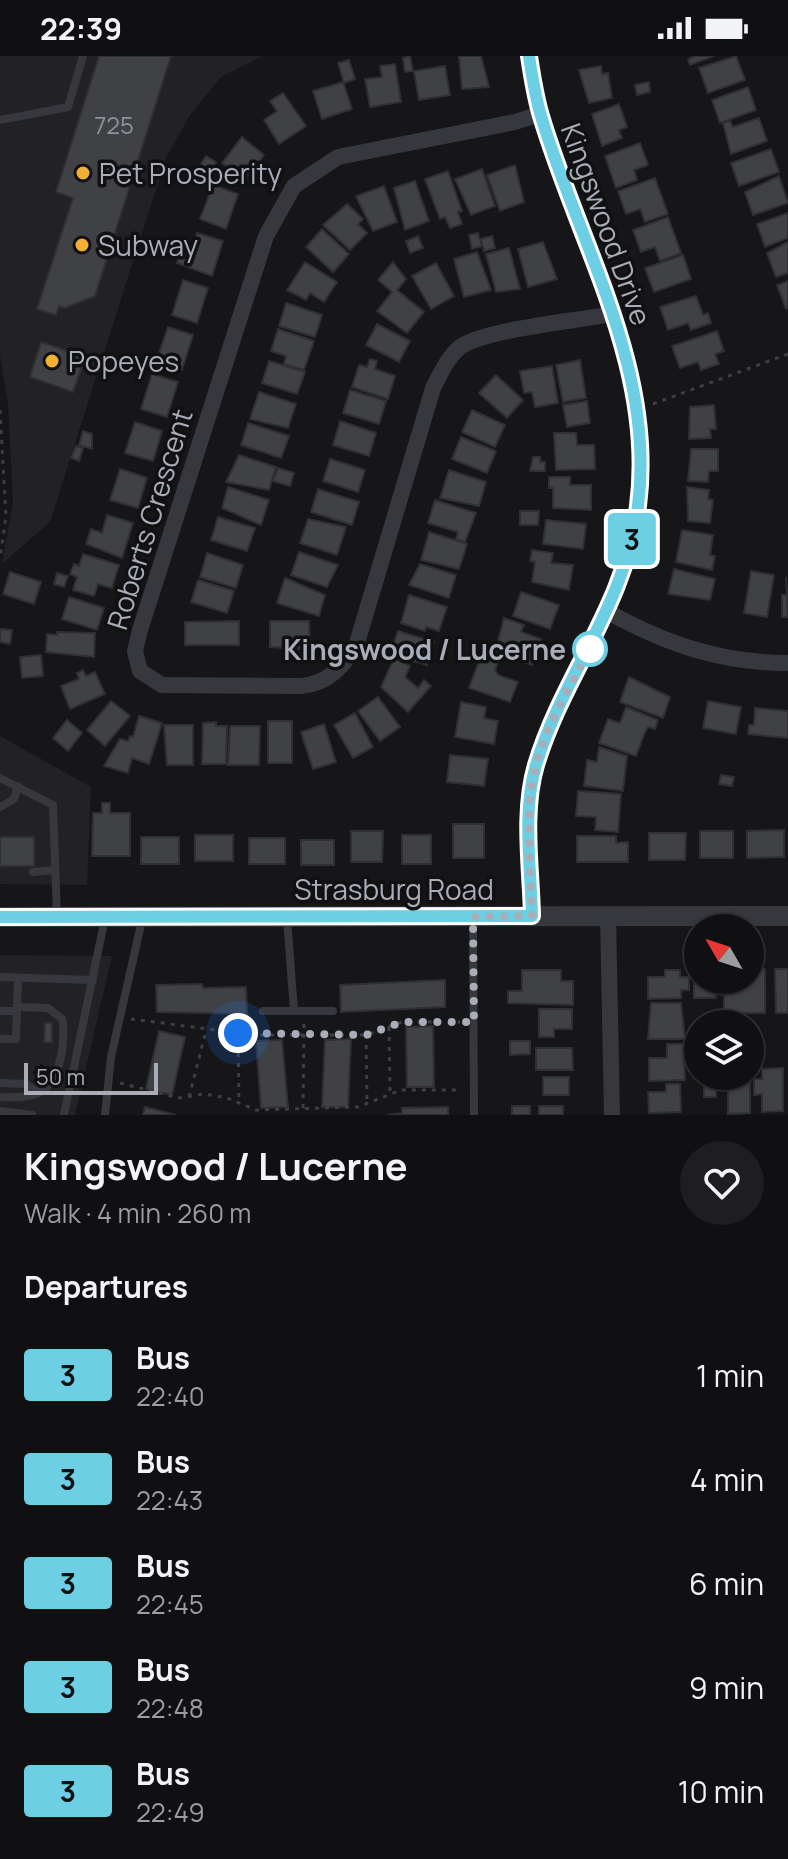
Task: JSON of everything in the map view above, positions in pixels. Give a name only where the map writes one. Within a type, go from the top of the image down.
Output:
[{"type":"street","name":"Kingswood Drive","points":[[529,56],[540,114],[628,358],[638,409],[638,506],[629,553],[608,612],[550,726],[535,768],[530,800],[532,916]]},
{"type":"street","name":"Roberts Crescent","points":[[540,114],[515,122],[338,157],[294,186],[266,236],[140,630],[135,651],[140,671],[162,685],[301,686],[316,685],[332,675],[347,661],[357,643],[433,388],[449,358],[463,345],[490,336],[612,314]]},
{"type":"street","points":[[608,612],[677,647],[711,656],[788,663]]},
{"type":"street","points":[[608,916],[612,1115]]},
{"type":"street","name":"Strasburg Road","points":[[0,917],[788,916]]},
{"type":"lane","points":[[0,120],[68,107],[83,56]]},
{"type":"lane","points":[[0,778],[53,805],[57,918]]},
{"type":"lane","points":[[0,807],[7,806],[14,799],[18,786]]},
{"type":"lane","points":[[33,872],[53,870]]},
{"type":"lane","points":[[473,917],[474,1115]]},
{"type":"lane","points":[[64,1115],[105,918]]},
{"type":"lane","points":[[105,1115],[120,1018],[143,918]]},
{"type":"lane","points":[[287,918],[294,1011]]},
{"type":"lane","points":[[0,977],[93,980]]},
{"type":"lane","points":[[0,1039],[16,1039],[18,978]]},
{"type":"lane","points":[[0,1011],[48,1008],[58,1014],[64,1024],[56,1078],[49,1087],[26,1098],[0,1097]]},
{"type":"lane","points":[[263,1011],[333,1011]]},
{"type":"lane","points":[[0,1083],[26,1084],[38,1092]]},
{"type":"lane","points":[[0,1111],[32,1115]]},
{"type":"path","points":[[638,409],[788,354]]},
{"type":"path","points":[[0,410],[6,516],[0,559]]},
{"type":"path","points":[[303,1108],[304,1011]]},
{"type":"path","points":[[120,1018],[238,1033],[304,1035],[366,1035],[402,1022],[474,1022]]},
{"type":"path","points":[[389,1027],[390,1094]]},
{"type":"path","points":[[189,1097],[206,1030]]},
{"type":"path","points":[[238,1033],[239,1103]]},
{"type":"path","points":[[366,1035],[367,1104]]},
{"type":"path","points":[[109,1080],[179,1098],[204,1094],[256,1110],[367,1104],[401,1090],[474,1090]]},
{"type":"shaded area","points":[[0,56],[263,56],[221,77],[190,115],[166,158],[50,522],[2,564],[13,503],[8,404],[0,355]]},
{"type":"shaded area","points":[[0,736],[91,787],[87,885],[0,884]]},
{"type":"shaded area","points":[[0,955],[112,956],[75,1115],[0,1115]]},
{"type":"building","points":[[99,56],[171,56],[95,296],[65,308],[59,306],[56,315],[37,309],[73,198],[56,192]]},
{"type":"building","points":[[410,56],[413,71],[405,72],[403,58]]},
{"type":"building","points":[[459,56],[481,56],[489,87],[462,89]]},
{"type":"building","points":[[695,56],[714,56],[690,65],[688,59]]},
{"type":"building","points":[[736,56],[745,80],[708,93],[699,68]]},
{"type":"building","points":[[349,60],[355,79],[344,83],[338,63]]},
{"type":"building","points":[[395,64],[401,102],[370,107],[365,79],[382,77],[380,66]]},
{"type":"building","points":[[445,66],[450,95],[419,100],[414,71]]},
{"type":"building","points":[[601,66],[602,74],[608,73],[612,98],[589,103],[579,70]]},
{"type":"building","points":[[343,82],[352,109],[322,119],[313,91]]},
{"type":"building","points":[[649,82],[650,92],[637,95],[635,85]]},
{"type":"building","points":[[748,87],[756,110],[720,123],[712,100]]},
{"type":"building","points":[[283,93],[306,126],[279,144],[264,120],[277,111],[270,101]]},
{"type":"building","points":[[619,104],[627,127],[619,130],[622,138],[602,146],[592,114]]},
{"type":"building","points":[[759,118],[767,141],[731,154],[723,123],[730,121],[733,127]]},
{"type":"building","points":[[242,137],[264,155],[245,180],[222,163]]},
{"type":"building","points":[[640,143],[648,165],[634,170],[637,180],[616,188],[605,156]]},
{"type":"building","points":[[771,149],[779,172],[739,186],[731,163]]},
{"type":"building","points":[[206,156],[216,162],[210,173],[199,167]]},
{"type":"building","points":[[515,165],[524,202],[500,211],[487,175]]},
{"type":"building","points":[[482,169],[495,206],[471,215],[455,179]]},
{"type":"building","points":[[448,171],[462,211],[458,212],[462,224],[450,228],[445,217],[440,219],[425,179]]},
{"type":"building","points":[[779,176],[788,203],[753,215],[745,192]]},
{"type":"building","points":[[655,178],[668,214],[645,222],[640,209],[626,214],[618,191]]},
{"type":"building","points":[[415,181],[429,221],[405,230],[394,188]]},
{"type":"building","points":[[213,185],[238,194],[226,229],[200,219]]},
{"type":"building","points":[[384,186],[397,222],[373,231],[356,196]]},
{"type":"building","points":[[347,204],[363,219],[358,224],[367,233],[350,250],[323,225]]},
{"type":"building","points":[[788,213],[788,238],[765,247],[757,224]]},
{"type":"building","points":[[668,217],[681,253],[660,261],[655,247],[641,252],[633,230]]},
{"type":"building","points":[[322,229],[349,254],[333,272],[306,247]]},
{"type":"building","points":[[197,233],[223,241],[212,276],[177,263],[182,247],[192,250]]},
{"type":"building","points":[[478,233],[482,246],[472,249],[469,235]]},
{"type":"building","points":[[418,236],[423,248],[410,253],[406,241]]},
{"type":"building","points":[[492,236],[495,248],[484,251],[481,239]]},
{"type":"building","points":[[543,242],[557,279],[528,287],[518,249]]},
{"type":"building","points":[[788,242],[788,273],[776,277],[767,253]]},
{"type":"building","points":[[509,248],[520,289],[496,292],[486,254]]},
{"type":"building","points":[[477,252],[491,290],[464,297],[454,259]]},
{"type":"building","points":[[683,255],[691,279],[654,292],[645,268]]},
{"type":"building","points":[[305,262],[337,282],[324,302],[310,293],[306,300],[287,290]]},
{"type":"building","points":[[393,262],[406,279],[397,290],[424,312],[407,333],[377,311],[392,292],[378,280]]},
{"type":"building","points":[[436,263],[454,296],[431,309],[412,276]]},
{"type":"building","points":[[183,280],[208,288],[197,323],[172,315]]},
{"type":"building","points":[[788,281],[788,308],[786,309],[777,285]]},
{"type":"building","points":[[696,296],[703,315],[708,313],[711,323],[691,330],[688,323],[668,330],[660,307]]},
{"type":"building","points":[[286,303],[322,315],[315,337],[279,326]]},
{"type":"building","points":[[377,324],[410,341],[399,362],[366,345]]},
{"type":"building","points":[[168,327],[193,335],[182,370],[156,362]]},
{"type":"building","points":[[278,329],[314,341],[304,370],[284,364],[286,356],[271,351]]},
{"type":"building","points":[[717,331],[724,351],[715,354],[719,364],[701,370],[698,362],[680,368],[672,346]]},
{"type":"building","points":[[41,342],[85,357],[73,392],[30,377]]},
{"type":"building","points":[[370,359],[377,361],[375,369],[395,376],[388,399],[352,387],[359,365],[367,367]]},
{"type":"building","points":[[580,360],[586,398],[563,402],[556,365]]},
{"type":"building","points":[[269,361],[305,372],[297,394],[262,383]]},
{"type":"building","points":[[552,366],[558,403],[535,407],[532,392],[524,393],[520,371]]},
{"type":"building","points":[[152,374],[178,382],[167,417],[141,409]]},
{"type":"building","points":[[496,375],[523,400],[507,418],[479,393]]},
{"type":"building","points":[[350,390],[386,401],[379,424],[343,413]]},
{"type":"building","points":[[259,392],[296,404],[288,428],[250,419]]},
{"type":"building","points":[[587,401],[590,423],[567,427],[563,405]]},
{"type":"building","points":[[714,405],[716,429],[710,429],[711,438],[689,439],[690,407]]},
{"type":"building","points":[[472,410],[505,425],[495,447],[462,432]]},
{"type":"building","points":[[340,421],[376,433],[369,456],[333,445]]},
{"type":"building","points":[[135,422],[162,431],[153,461],[125,453]]},
{"type":"building","points":[[248,423],[289,436],[281,458],[241,445]]},
{"type":"building","points":[[83,431],[92,434],[92,449],[79,445]]},
{"type":"building","points":[[554,433],[576,433],[577,445],[594,445],[595,469],[556,470]]},
{"type":"building","points":[[461,437],[496,451],[487,473],[452,459]]},
{"type":"building","points":[[76,446],[83,448],[79,461],[71,458]]},
{"type":"building","points":[[691,449],[718,449],[718,471],[709,471],[708,482],[688,481]]},
{"type":"building","points":[[239,455],[276,467],[269,490],[226,482]]},
{"type":"building","points":[[533,457],[540,457],[540,462],[545,462],[545,471],[530,471]]},
{"type":"building","points":[[330,459],[365,470],[358,492],[323,481]]},
{"type":"building","points":[[278,468],[294,473],[290,486],[273,481]]},
{"type":"building","points":[[120,469],[147,478],[138,508],[110,500]]},
{"type":"building","points":[[449,470],[486,482],[479,506],[440,498]]},
{"type":"building","points":[[549,477],[570,477],[570,485],[591,485],[591,510],[553,508],[553,488],[549,488]]},
{"type":"building","points":[[228,487],[269,500],[261,525],[222,508]]},
{"type":"building","points":[[687,487],[709,490],[708,499],[713,500],[710,523],[688,521]]},
{"type":"building","points":[[318,489],[359,502],[352,525],[311,512]]},
{"type":"building","points":[[435,500],[476,513],[465,542],[456,539],[458,532],[428,523]]},
{"type":"building","points":[[520,511],[539,511],[538,525],[520,525]]},
{"type":"building","points":[[107,515],[133,523],[122,558],[86,544],[91,529],[102,533]]},
{"type":"building","points":[[218,517],[255,528],[247,551],[211,540]]},
{"type":"building","points":[[308,519],[346,527],[337,555],[300,543]]},
{"type":"building","points":[[546,520],[586,524],[583,549],[543,544]]},
{"type":"building","points":[[682,530],[713,535],[710,555],[715,556],[712,570],[676,562]]},
{"type":"building","points":[[429,532],[467,544],[459,569],[421,560]]},
{"type":"building","points":[[532,550],[553,553],[551,563],[573,565],[569,590],[532,582],[535,562],[530,561]]},
{"type":"building","points":[[299,552],[338,565],[327,587],[291,575]]},
{"type":"building","points":[[207,553],[243,565],[236,588],[200,577]]},
{"type":"building","points":[[83,554],[119,565],[112,588],[98,584],[94,596],[73,590],[77,577],[70,574],[74,564],[79,566]]},
{"type":"building","points":[[420,564],[456,575],[449,598],[409,585]]},
{"type":"building","points":[[674,569],[715,579],[710,600],[668,594]]},
{"type":"building","points":[[751,571],[774,575],[767,617],[744,613]]},
{"type":"building","points":[[10,572],[41,582],[34,604],[3,594]]},
{"type":"building","points":[[57,573],[68,576],[64,587],[54,584]]},
{"type":"building","points":[[285,578],[325,595],[319,616],[277,603]]},
{"type":"building","points":[[198,580],[234,591],[227,613],[191,602]]},
{"type":"building","points":[[521,592],[559,605],[550,629],[513,616]]},
{"type":"building","points":[[409,595],[447,607],[439,631],[426,627],[425,631],[401,623]]},
{"type":"building","points":[[782,595],[787,595],[788,617],[782,617]]},
{"type":"building","points":[[69,597],[104,608],[97,630],[62,619]]},
{"type":"building","points":[[504,618],[524,625],[521,632],[541,639],[532,665],[495,652]]},
{"type":"building","points":[[239,621],[239,645],[185,645],[185,622]]},
{"type":"building","points":[[270,621],[309,621],[310,650],[270,647]]},
{"type":"building","points":[[0,629],[12,630],[10,644],[0,642]]},
{"type":"building","points":[[398,631],[434,642],[427,665],[390,654]]},
{"type":"building","points":[[57,632],[95,633],[94,657],[46,652],[47,634],[57,635]]},
{"type":"building","points":[[41,655],[43,676],[22,678],[20,657]]},
{"type":"building","points":[[481,656],[498,662],[495,670],[498,675],[518,682],[510,702],[469,688]]},
{"type":"building","points":[[394,658],[410,666],[405,677],[418,688],[424,680],[431,686],[408,712],[381,687]]},
{"type":"building","points":[[83,670],[86,676],[95,672],[105,694],[70,709],[61,686],[79,679],[77,673]]},
{"type":"building","points":[[629,677],[670,697],[663,718],[620,702]]},
{"type":"building","points":[[378,697],[400,727],[380,741],[358,711]]},
{"type":"building","points":[[111,701],[130,716],[105,746],[87,730]]},
{"type":"building","points":[[708,701],[741,707],[736,734],[703,728]]},
{"type":"building","points":[[461,702],[486,707],[484,718],[498,721],[494,744],[455,737]]},
{"type":"building","points":[[626,707],[658,720],[655,729],[648,727],[636,756],[599,743],[608,719],[620,723]]},
{"type":"building","points":[[755,708],[788,711],[788,738],[748,734],[749,725],[754,725]]},
{"type":"building","points":[[355,713],[373,747],[353,758],[334,725]]},
{"type":"building","points":[[139,716],[162,723],[149,764],[132,758],[128,773],[104,766],[120,739],[128,741],[130,736],[133,737]]},
{"type":"building","points":[[67,720],[82,733],[68,751],[53,738]]},
{"type":"building","points":[[268,721],[292,721],[292,763],[268,763]]},
{"type":"building","points":[[216,722],[216,726],[227,726],[226,764],[202,764],[203,723]]},
{"type":"building","points":[[324,724],[336,762],[313,769],[301,732]]},
{"type":"building","points":[[164,725],[193,725],[193,765],[167,765]]},
{"type":"building","points":[[230,726],[260,726],[259,765],[228,765]]},
{"type":"building","points":[[599,747],[627,756],[623,791],[584,786],[587,760],[597,762]]},
{"type":"building","points":[[450,755],[488,759],[484,786],[447,782]]},
{"type":"building","points":[[721,775],[734,777],[732,786],[719,784]]},
{"type":"building","points":[[578,791],[621,794],[618,832],[595,830],[596,817],[576,816]]},
{"type":"building","points":[[102,803],[110,803],[110,813],[130,813],[130,856],[92,856],[93,813],[102,813]]},
{"type":"building","points":[[453,824],[484,824],[484,858],[453,858]]},
{"type":"building","points":[[784,830],[784,857],[747,858],[747,831]]},
{"type":"building","points":[[351,831],[383,831],[382,862],[351,862]]},
{"type":"building","points":[[700,831],[733,831],[733,858],[700,858]]},
{"type":"building","points":[[649,833],[686,833],[685,860],[649,860]]},
{"type":"building","points":[[195,835],[233,835],[233,861],[195,861]]},
{"type":"building","points":[[402,835],[431,835],[431,864],[402,864]]},
{"type":"building","points":[[577,836],[616,836],[616,843],[628,842],[628,862],[577,862]]},
{"type":"building","points":[[0,837],[34,837],[34,866],[0,866]]},
{"type":"building","points":[[141,837],[179,837],[179,864],[141,864]]},
{"type":"building","points":[[249,838],[285,838],[285,864],[249,864]]},
{"type":"building","points":[[301,840],[334,840],[334,865],[301,865]]},
{"type":"building","points":[[765,969],[765,1013],[764,1010],[724,1010],[724,994],[764,994]]},
{"type":"building","points":[[775,969],[788,969],[788,1013],[776,1013]]},
{"type":"building","points":[[522,970],[561,970],[561,981],[573,981],[573,1005],[508,1003],[508,991],[522,991]]},
{"type":"building","points":[[665,970],[680,970],[680,977],[684,977],[681,998],[648,999],[648,977],[665,977]]},
{"type":"building","points":[[445,980],[445,1007],[341,1012],[340,985]]},
{"type":"building","points":[[202,984],[203,988],[246,987],[247,1014],[157,1012],[156,985]]},
{"type":"building","points":[[694,994],[716,994],[716,998],[694,998]]},
{"type":"building","points":[[651,1003],[681,1003],[684,1039],[648,1039]]},
{"type":"building","points":[[539,1009],[572,1009],[572,1029],[554,1029],[554,1037],[539,1037]]},
{"type":"building","points":[[45,1023],[52,1023],[52,1042],[44,1042]]},
{"type":"building","points":[[433,1026],[434,1087],[407,1087],[406,1027]]},
{"type":"building","points":[[159,1031],[185,1037],[172,1095],[146,1089]]},
{"type":"building","points":[[351,1039],[348,1107],[322,1107],[325,1040]]},
{"type":"building","points":[[282,1040],[288,1107],[261,1108],[256,1041]]},
{"type":"building","points":[[510,1041],[530,1041],[530,1054],[510,1055]]},
{"type":"building","points":[[667,1044],[684,1044],[684,1080],[649,1081],[649,1058],[667,1058]]},
{"type":"building","points":[[536,1048],[572,1048],[573,1070],[536,1070]]},
{"type":"building","points":[[783,1068],[783,1111],[762,1112],[762,1094],[754,1095],[754,1090],[764,1090],[764,1069]]},
{"type":"building","points":[[543,1077],[569,1077],[569,1095],[543,1095]]},
{"type":"building","points":[[666,1084],[680,1084],[681,1112],[649,1113],[648,1092],[666,1092]]},
{"type":"building","points":[[704,1090],[716,1090],[716,1097],[704,1097]]},
{"type":"building","points":[[728,1090],[750,1090],[750,1113],[728,1114]]},
{"type":"building","points":[[512,1106],[530,1106],[530,1115],[512,1115]]},
{"type":"building","points":[[539,1106],[563,1106],[563,1115],[539,1115]]},
{"type":"building","points":[[145,1107],[176,1115],[143,1115]]},
{"type":"building","points":[[448,1107],[448,1115],[387,1115],[402,1113],[402,1108]]},
{"type":"bus line","name":"3","points":[[0,917],[532,916],[530,800],[535,768],[550,726],[617,593],[638,506],[641,458],[638,409],[628,358],[540,114],[529,56]]},
{"type":"place","name":"Pet Prosperity","points":[[83,173]]},
{"type":"place","name":"Subway","points":[[82,245]]},
{"type":"place","name":"Popeyes","points":[[52,361]]},
{"type":"place","name":"Kingswood / Lucerne","points":[[590,649]]},
{"type":"route","points":[[238,1033],[366,1035],[402,1022],[474,1022],[473,917],[532,916],[530,800],[535,768],[550,726],[594,641],[590,649]]}]
